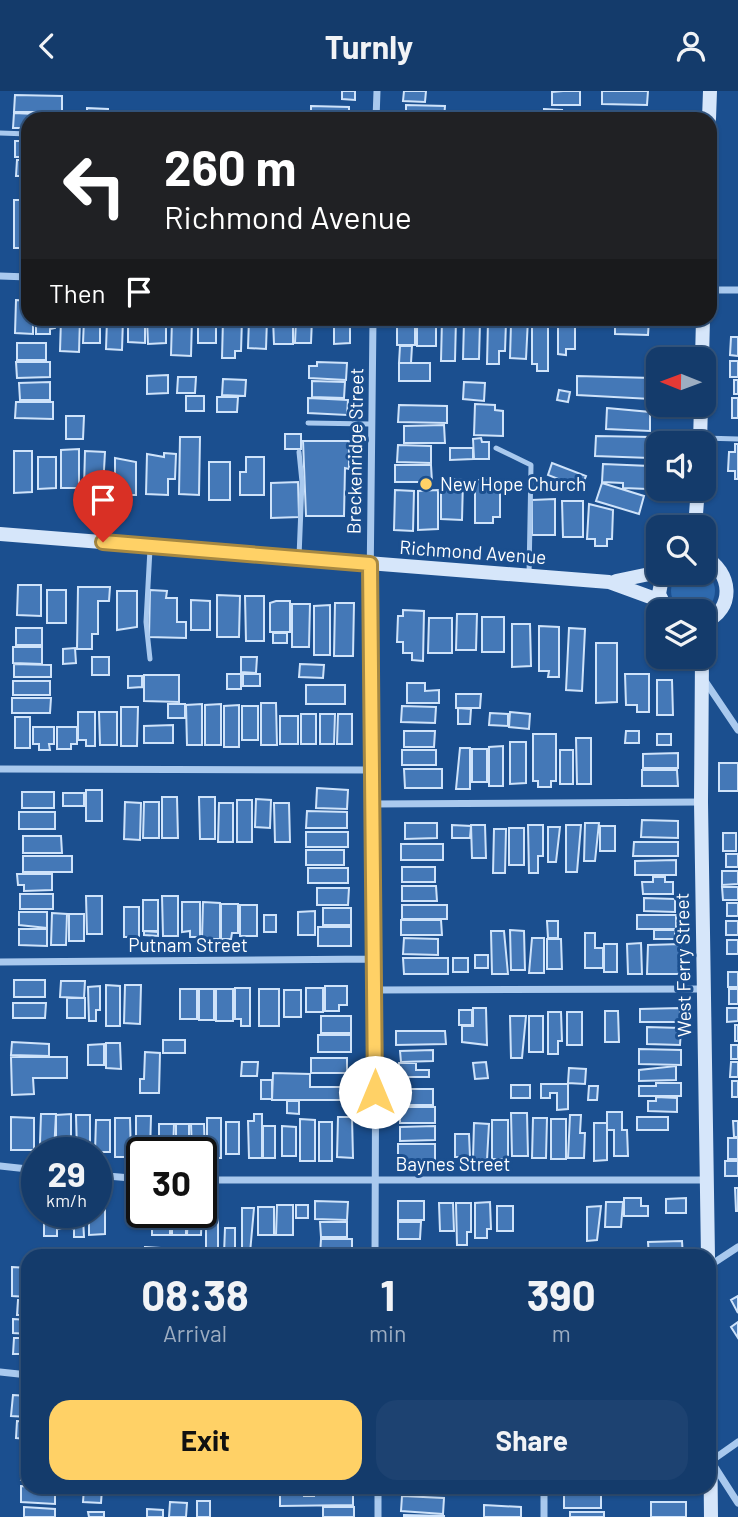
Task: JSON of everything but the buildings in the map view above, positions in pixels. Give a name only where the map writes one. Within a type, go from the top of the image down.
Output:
[{"type":"street","points":[[376,112],[377,91]]},
{"type":"street","points":[[709,112],[710,91]]},
{"type":"street","points":[[0,277],[21,277]]},
{"type":"street","points":[[717,290],[738,290]]},
{"type":"street","name":"Breckenridge Street","points":[[373,326],[370,564],[376,959],[375,1249]]},
{"type":"street","points":[[702,347],[703,326]]},
{"type":"street","name":"Richmond Avenue","points":[[0,534],[609,582],[646,575]]},
{"type":"street","points":[[716,567],[738,579]]},
{"type":"street","points":[[722,572],[727,593],[722,608]]},
{"type":"street","name":"Richmond Avenue","points":[[609,582],[648,599]]},
{"type":"street","points":[[716,613],[738,597]]},
{"type":"street","name":"West Ferry Street","points":[[700,669],[702,989],[708,1249]]},
{"type":"street","points":[[700,673],[738,730]]},
{"type":"street","points":[[0,769],[373,770]]},
{"type":"street","points":[[373,803],[701,801]]},
{"type":"street","name":"Putnam Street","points":[[0,963],[376,959]]},
{"type":"street","points":[[376,990],[702,989]]},
{"type":"street","points":[[0,1166],[21,1168]]},
{"type":"street","name":"Baynes Street","points":[[217,1180],[705,1180]]},
{"type":"street","points":[[716,1261],[738,1247]]},
{"type":"street","points":[[0,1372],[21,1374]]},
{"type":"street","points":[[716,1457],[738,1442]]},
{"type":"street","points":[[716,1469],[738,1503]]},
{"type":"street","points":[[378,1494],[378,1517]]},
{"type":"street","points":[[544,1494],[544,1517]]},
{"type":"street","points":[[711,1494],[711,1517]]},
{"type":"lane","points":[[0,133],[21,134]]},
{"type":"lane","points":[[308,423],[370,423]]},
{"type":"lane","points":[[716,440],[738,439]]},
{"type":"lane","points":[[496,448],[531,465],[529,576]]},
{"type":"lane","points":[[299,452],[302,482],[299,557]]},
{"type":"lane","points":[[150,546],[146,622],[150,659]]},
{"type":"shaded area","points":[[672,585],[714,585],[713,599],[673,599],[671,591]]},
{"type":"place","name":"New Hope Church","points":[[426,484]]},
{"type":"route","points":[[103,542],[370,564],[376,959],[375,1092]]}]
